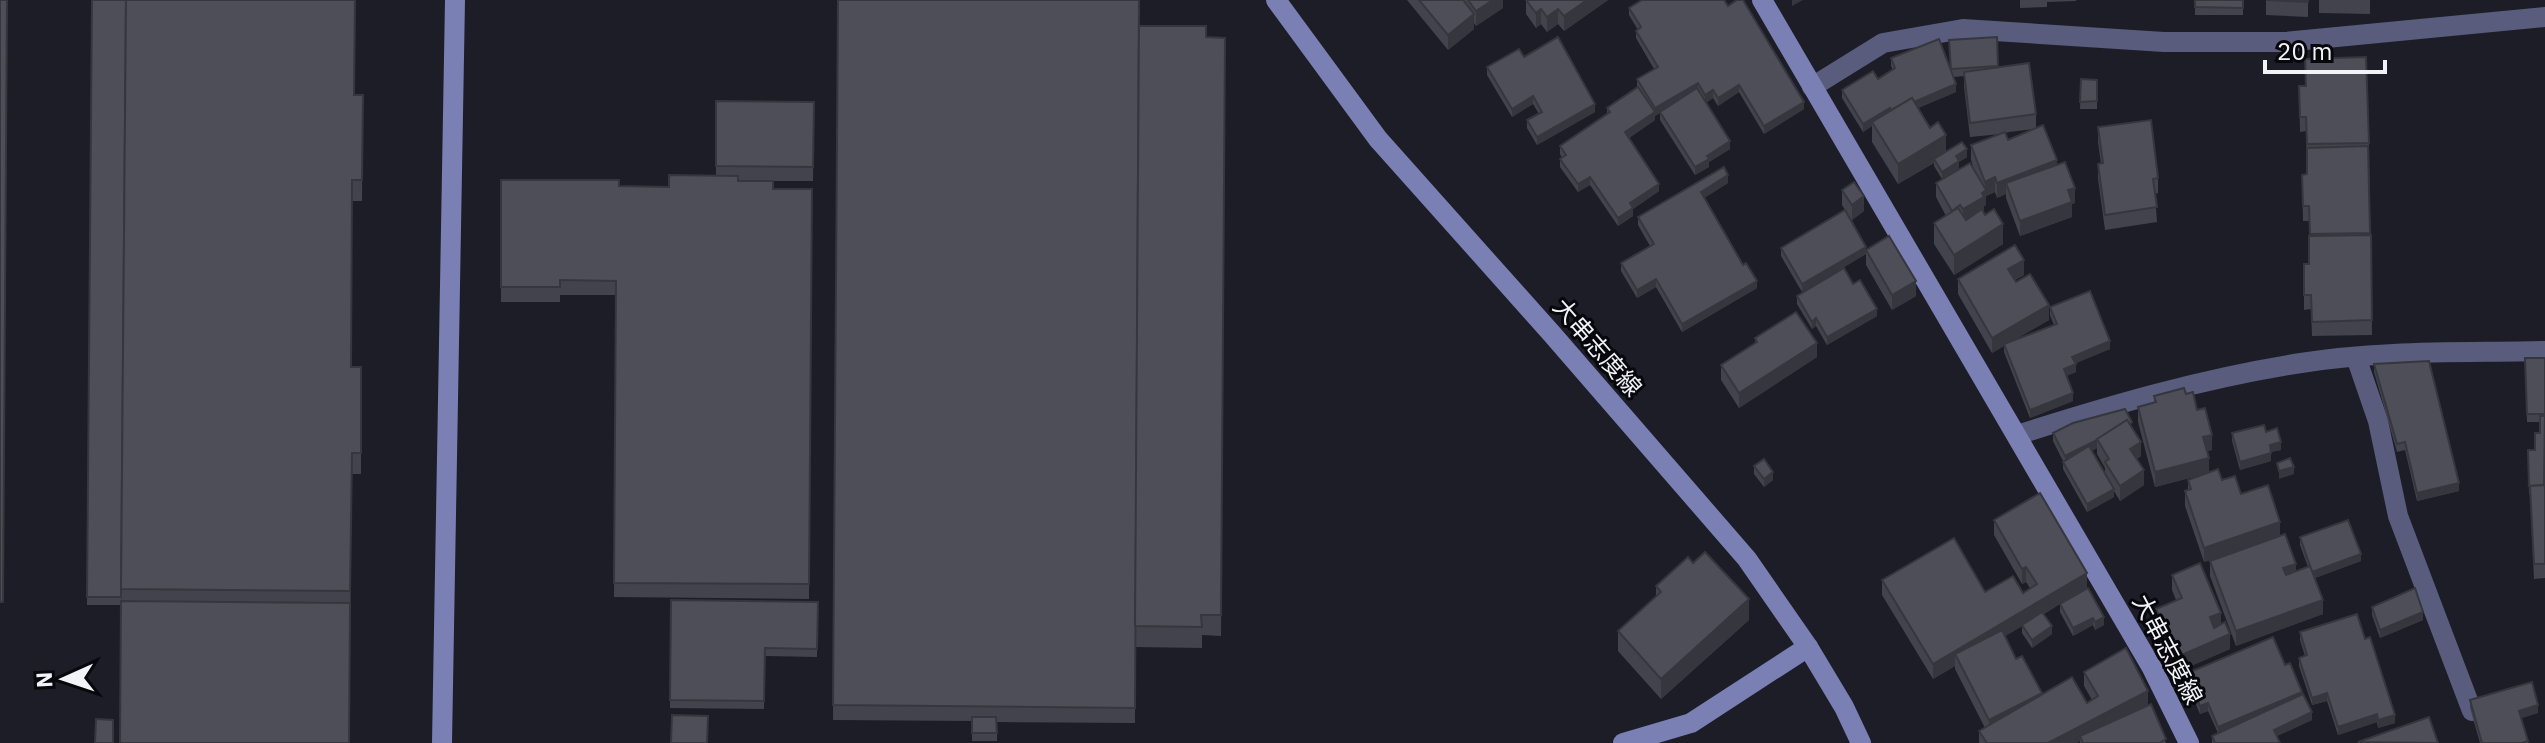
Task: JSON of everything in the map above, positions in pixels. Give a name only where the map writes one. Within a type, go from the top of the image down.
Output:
[{"type":"main road","points":[[442,743],[455,0]]},
{"type":"main road","name":"大串志度線","points":[[1276,0],[1378,139],[1747,559],[1808,647],[1844,707],[1861,743]]},
{"type":"main road","name":"大串志度線","points":[[1762,0],[2152,668],[2189,743]]},
{"type":"main road","points":[[1623,743],[1691,723],[1808,647]]},
{"type":"street","points":[[1812,87],[1883,43],[1963,29],[2164,42],[2285,42],[2545,17]]},
{"type":"street","points":[[2017,435],[2102,407],[2195,382],[2304,362],[2356,357],[2545,351]]},
{"type":"street","points":[[2356,357],[2378,421],[2398,516],[2472,711]]},
{"type":"building","points":[[0,0],[7,0],[3,602],[0,602]]},
{"type":"building","points":[[92,0],[126,0],[121,597],[87,597]]},
{"type":"building","points":[[126,0],[355,0],[354,95],[363,95],[362,180],[352,180],[351,367],[361,367],[361,453],[352,453],[350,591],[121,589]]},
{"type":"building","points":[[838,0],[1139,0],[1135,708],[833,705]]},
{"type":"building","points":[[1419,0],[1463,0],[1474,14],[1448,35]]},
{"type":"building","points":[[1468,0],[1493,0],[1476,11]]},
{"type":"building","points":[[1526,0],[1587,0],[1564,16],[1558,9],[1547,17],[1541,9],[1536,13]]},
{"type":"building","points":[[1642,0],[1724,0],[1728,6],[1743,0],[1804,102],[1764,126],[1739,85],[1718,98],[1713,90],[1705,95],[1698,83],[1655,108],[1637,79],[1658,67],[1636,31],[1641,27],[1629,8]]},
{"type":"building","points":[[2195,0],[2243,0],[2243,8],[2195,7]]},
{"type":"building","points":[[2266,0],[2308,0],[2308,2]]},
{"type":"building","points":[[1139,26],[1206,26],[1206,37],[1225,38],[1221,615],[1201,615],[1202,627],[1135,626]]},
{"type":"building","points":[[1558,37],[1595,104],[1537,137],[1527,120],[1542,112],[1533,96],[1512,109],[1487,67],[1519,49],[1524,57]]},
{"type":"building","points":[[1997,37],[1998,66],[1951,69],[1949,40]]},
{"type":"building","points":[[1939,39],[1956,84],[1914,102],[1912,98],[1863,124],[1842,90],[1873,71],[1878,79],[1895,68],[1891,58]]},
{"type":"building","points":[[2366,57],[2369,143],[2307,144],[2306,117],[2300,117],[2299,86],[2306,86],[2305,59]]},
{"type":"building","points":[[2029,63],[2036,114],[1970,123],[1964,72]]},
{"type":"building","points":[[2081,79],[2097,80],[2097,101],[2080,102]]},
{"type":"building","points":[[1638,87],[1655,112],[1625,132],[1659,184],[1630,203],[1633,208],[1618,218],[1590,177],[1578,184],[1560,159],[1566,155],[1560,146],[1610,112],[1607,108]]},
{"type":"building","points":[[1697,88],[1730,141],[1695,167],[1660,112]]},
{"type":"building","points":[[1912,98],[1930,128],[1938,122],[1946,135],[1898,164],[1872,122]]},
{"type":"building","points":[[716,101],[814,102],[813,167],[716,166]]},
{"type":"building","points":[[2151,120],[2158,178],[2153,179],[2157,207],[2105,215],[2098,164],[2103,163],[2098,127]]},
{"type":"building","points":[[2043,125],[2057,160],[1997,183],[1995,177],[1985,182],[1971,145],[2005,132],[2008,140]]},
{"type":"building","points":[[1962,142],[1967,149],[1956,156],[1959,161],[1942,172],[1934,159]]},
{"type":"building","points":[[2368,146],[2370,233],[2310,234],[2309,206],[2303,206],[2302,175],[2307,174],[2307,148]]},
{"type":"building","points":[[2065,162],[2075,188],[2068,190],[2072,202],[2020,221],[2006,183]]},
{"type":"building","points":[[1970,163],[1986,190],[1982,193],[1984,197],[1963,209],[1960,205],[1952,211],[1936,183]]},
{"type":"building","points":[[1724,167],[1728,175],[1701,192],[1743,265],[1746,263],[1757,281],[1682,324],[1656,279],[1637,290],[1621,263],[1654,244],[1638,217]]},
{"type":"building","points":[[669,175],[738,176],[738,181],[773,181],[773,189],[812,189],[809,584],[614,583],[616,281],[560,280],[560,287],[501,287],[501,180],[619,180],[619,186],[669,187]]},
{"type":"building","points":[[1854,182],[1864,196],[1852,205],[1842,190]]},
{"type":"building","points":[[1958,208],[1966,220],[1982,209],[1985,215],[1994,209],[2003,224],[1954,255],[1934,223]]},
{"type":"building","points":[[1845,210],[1866,247],[1802,284],[1781,248]]},
{"type":"building","points":[[2371,235],[2372,320],[2312,322],[2311,295],[2304,295],[2304,264],[2309,264],[2309,236]]},
{"type":"building","points":[[1889,236],[1916,281],[1892,295],[1866,250]]},
{"type":"building","points":[[2015,245],[2024,260],[2008,269],[2016,282],[2030,274],[2049,305],[1992,338],[1958,279]]},
{"type":"building","points":[[1844,268],[1853,284],[1860,280],[1877,309],[1827,337],[1816,318],[1812,322],[1797,296]]},
{"type":"building","points":[[2090,291],[2110,341],[2072,357],[2076,364],[2064,369],[2073,393],[2030,410],[2004,344],[2057,324],[2050,307]]},
{"type":"building","points":[[1796,312],[1817,343],[1739,393],[1721,365],[1757,342],[1755,338]]},
{"type":"building","points":[[2525,358],[2545,358],[2545,414],[2527,414]]},
{"type":"building","points":[[2429,361],[2459,483],[2417,493],[2405,442],[2397,444],[2374,364]]},
{"type":"building","points":[[2184,388],[2186,394],[2193,392],[2197,410],[2205,408],[2212,435],[2203,437],[2209,458],[2155,472],[2138,407],[2156,402],[2154,396]]},
{"type":"building","points":[[2125,409],[2132,422],[2130,424],[2127,420],[2065,456],[2053,433],[2073,423]]},
{"type":"building","points":[[2540,416],[2545,416],[2544,485],[2529,486],[2528,450],[2535,450],[2535,433],[2540,433]]},
{"type":"building","points":[[2127,420],[2141,442],[2130,449],[2144,470],[2120,486],[2105,462],[2109,459],[2097,439]]},
{"type":"building","points":[[2264,425],[2266,432],[2277,428],[2281,442],[2270,445],[2271,453],[2240,462],[2232,433]]},
{"type":"building","points":[[2089,446],[2114,489],[2087,504],[2063,462]]},
{"type":"building","points":[[2290,458],[2294,467],[2279,471],[2277,463]]},
{"type":"building","points":[[1764,459],[1773,472],[1764,479],[1754,466]]},
{"type":"building","points":[[2218,469],[2222,480],[2235,476],[2241,494],[2268,485],[2280,522],[2204,548],[2185,491],[2191,489],[2188,480]]},
{"type":"building","points":[[2545,485],[2545,564],[2534,564],[2530,486]]},
{"type":"building","points":[[2040,493],[2087,573],[1933,664],[1882,580],[1954,538],[1985,592],[2013,576],[2023,593],[2037,584],[2026,567],[2022,569],[1994,520]]},
{"type":"building","points":[[2348,520],[2361,554],[2312,572],[2300,537]]},
{"type":"building","points":[[2285,534],[2296,564],[2283,568],[2286,575],[2310,566],[2323,600],[2236,631],[2210,561]]},
{"type":"building","points":[[1705,552],[1749,599],[1661,679],[1618,631],[1661,592],[1656,586],[1688,557],[1693,563]]},
{"type":"building","points":[[2200,563],[2221,613],[2210,617],[2214,628],[2225,622],[2230,634],[2177,657],[2156,609],[2182,598],[2172,575]]},
{"type":"building","points":[[2088,588],[2104,617],[2095,622],[2093,618],[2073,628],[2060,604]]},
{"type":"building","points":[[2415,588],[2423,612],[2380,630],[2372,607]]},
{"type":"building","points":[[671,600],[818,602],[817,649],[765,648],[764,701],[670,700]]},
{"type":"building","points":[[121,601],[350,603],[349,743],[120,743]]},
{"type":"building","points":[[2042,612],[2052,626],[2032,640],[2022,625]]},
{"type":"building","points":[[2357,614],[2365,639],[2370,637],[2395,715],[2378,720],[2377,714],[2338,727],[2327,693],[2312,698],[2299,658],[2307,655],[2300,632]]},
{"type":"building","points":[[2002,630],[2016,659],[2022,656],[2042,693],[1989,720],[1955,654]]},
{"type":"building","points":[[2273,637],[2285,665],[2290,663],[2302,692],[2218,727],[2208,703],[2200,706],[2190,682],[2187,684],[2183,675]]},
{"type":"building","points":[[2126,648],[2148,691],[2048,743],[1987,743],[1979,731],[2072,677],[2087,703],[2098,696],[2084,672]]},
{"type":"building","points":[[2532,682],[2538,705],[2519,711],[2528,741],[2482,743],[2470,700]]},
{"type":"building","points":[[2303,694],[2312,712],[2274,730],[2280,743],[2215,743],[2212,736]]},
{"type":"building","points":[[2151,704],[2166,739],[2161,743],[2083,743],[2080,736]]},
{"type":"building","points":[[672,715],[708,716],[707,743],[671,743]]},
{"type":"building","points":[[972,717],[996,717],[997,733],[972,733]]},
{"type":"building","points":[[2429,717],[2438,743],[2358,742]]},
{"type":"building","points":[[96,719],[113,720],[113,743],[95,743]]}]
